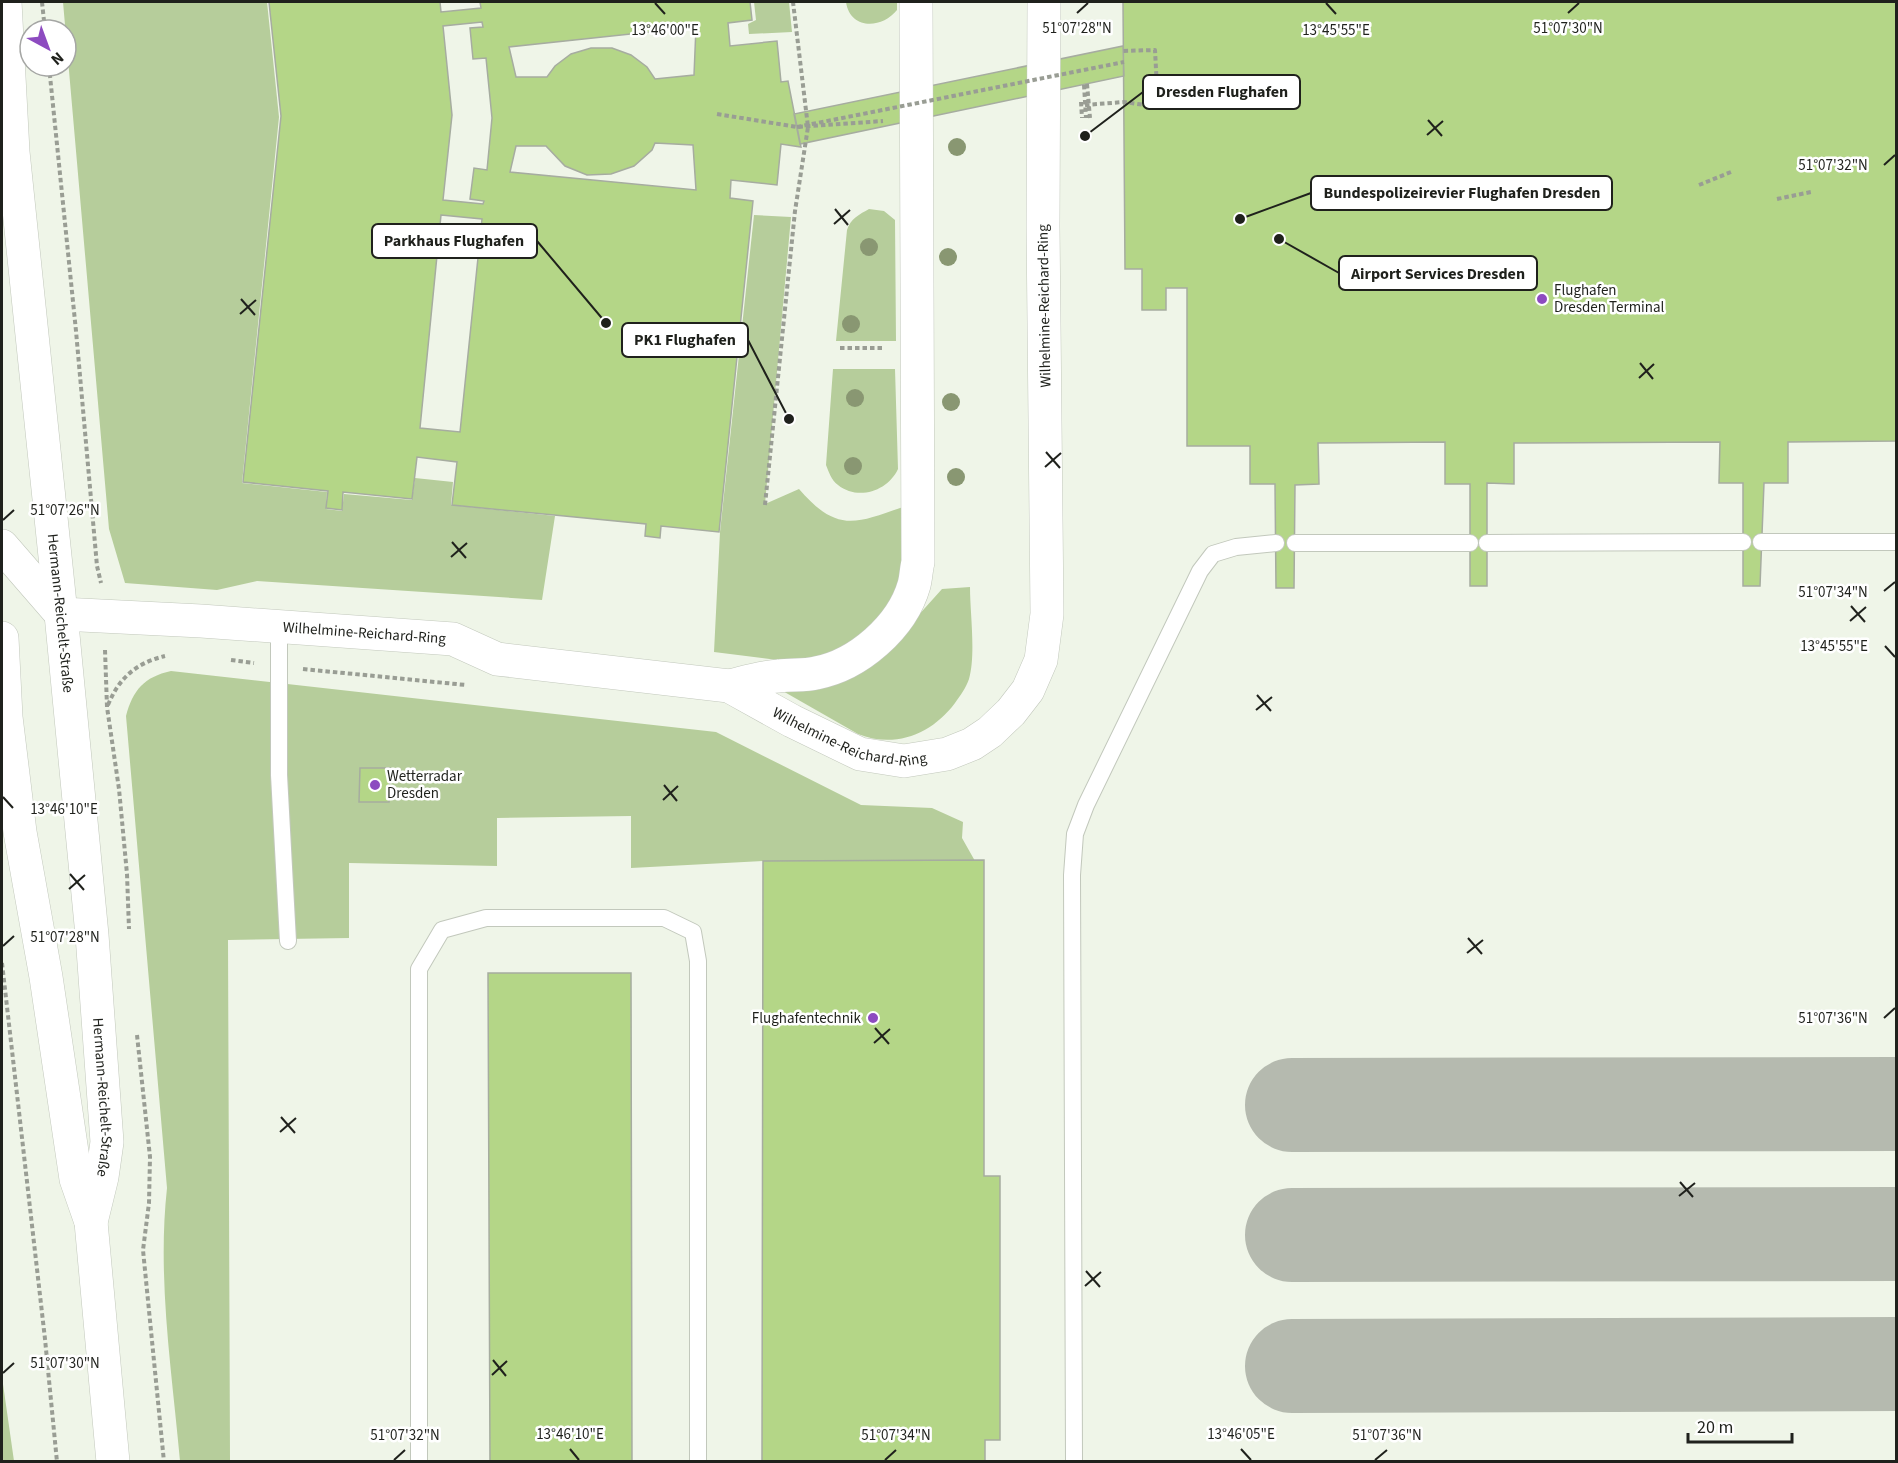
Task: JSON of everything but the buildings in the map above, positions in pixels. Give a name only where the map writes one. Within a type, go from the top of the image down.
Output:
[{"type":"street","name":"Hermann-Reichelt-Straße","points":[[5,2],[13,152],[92,935],[107,1143],[102,1177],[91,1222]]},
{"type":"street","points":[[729,686],[777,676],[815,674],[838,667],[862,654],[884,633],[902,612],[914,586],[918,562],[916,2]]},
{"type":"street","name":"Wilhelmine-Reichard-Ring","points":[[61,614],[279,626],[453,639],[497,658],[729,686],[792,721],[860,754],[904,761],[947,754],[972,744],[990,732],[1011,712],[1028,690],[1041,660],[1047,614],[1043,226],[1044,2]]},
{"type":"street","points":[[2,546],[61,614]]},
{"type":"street","name":"Hermann-Reichelt-Straße","points":[[2,638],[6,717],[20,832],[46,977],[76,1179],[91,1222],[113,1461]]},
{"type":"lane","points":[[1487,543],[1743,542]]},
{"type":"lane","points":[[1761,542],[1896,542]]},
{"type":"lane","points":[[1074,1461],[1072,874],[1075,834],[1086,805],[1200,571],[1213,554],[1236,547],[1276,543]]},
{"type":"lane","points":[[1294,543],[1470,543]]},
{"type":"lane","points":[[279,626],[281,666],[279,775],[288,940]]},
{"type":"lane","points":[[419,1461],[419,969],[442,930],[486,918],[664,918],[693,932],[698,961],[698,1461]]},
{"type":"path","points":[[42,2],[44,18]]},
{"type":"path","points":[[765,505],[795,211],[808,127],[794,2]]},
{"type":"path","points":[[1085,105],[1124,102],[1158,107],[1155,50],[1123,51]]},
{"type":"path","points":[[797,127],[1124,62]]},
{"type":"path","points":[[50,78],[103,615]]},
{"type":"path","points":[[1086,84],[1088,118]]},
{"type":"path","points":[[717,114],[797,127],[894,120]]},
{"type":"path","points":[[1700,185],[1731,172]]},
{"type":"path","points":[[1777,199],[1810,192]]},
{"type":"path","points":[[840,348],[887,348]]},
{"type":"path","points":[[107,707],[121,680],[133,669],[143,662],[173,654]]},
{"type":"path","points":[[227,660],[467,685]]},
{"type":"path","points":[[2,963],[57,1461]]},
{"type":"green space","points":[[63,2],[267,2],[279,117],[242,483],[327,492],[326,509],[342,511],[344,494],[412,500],[415,478],[453,482],[451,505],[555,516],[542,600],[257,581],[217,590],[125,583],[109,529],[70,78],[78,78],[78,18],[64,18]]},
{"type":"green space","points":[[754,2],[789,2],[792,32],[749,34],[748,24],[756,20]]},
{"type":"green space","points":[[846,2],[897,2],[897,10],[883,21],[867,24],[854,18]]},
{"type":"green space","points":[[869,209],[884,211],[895,220],[896,341],[836,341],[848,226]]},
{"type":"green space","points":[[754,215],[791,217],[765,504],[799,489],[825,513],[848,521],[874,517],[906,506],[906,565],[898,591],[872,630],[826,656],[785,661],[714,652],[720,532]]},
{"type":"green space","points":[[833,369],[895,369],[898,469],[887,483],[872,491],[863,493],[846,490],[830,476],[826,465]]},
{"type":"green space","points":[[970,587],[972,646],[969,679],[961,695],[946,714],[924,730],[899,739],[872,738],[858,734],[781,690],[889,648],[942,589]]},
{"type":"green space","points":[[171,671],[716,732],[861,805],[932,808],[963,822],[962,838],[975,861],[763,861],[631,868],[631,816],[497,818],[497,866],[349,863],[349,938],[228,940],[230,1461],[180,1461],[165,1291],[164,1222],[167,1188],[126,716],[132,699],[141,686],[154,677]]},
{"type":"green space","points":[[2,1377],[14,1461],[2,1461]]},
{"type":"taxiway","points":[[1292,1105],[1896,1104]]},
{"type":"taxiway","points":[[1292,1235],[1896,1234]]},
{"type":"taxiway","points":[[1292,1366],[1896,1364]]},
{"type":"place","name":"Dresden Flughafen","points":[[1085,136]]},
{"type":"place","name":"Bundespolizeirevier Flughafen Dresden","points":[[1240,219]]},
{"type":"place","name":"Airport Services Dresden","points":[[1279,239]]},
{"type":"place","name":"Flughafen Dresden Terminal","points":[[1542,299]]},
{"type":"place","name":"Parkhaus Flughafen","points":[[606,323]]},
{"type":"place","name":"PK1 Flughafen","points":[[789,419]]},
{"type":"place","name":"Wetterradar Dresden","points":[[375,785]]},
{"type":"place","name":"Flughafentechnik","points":[[873,1018]]}]
